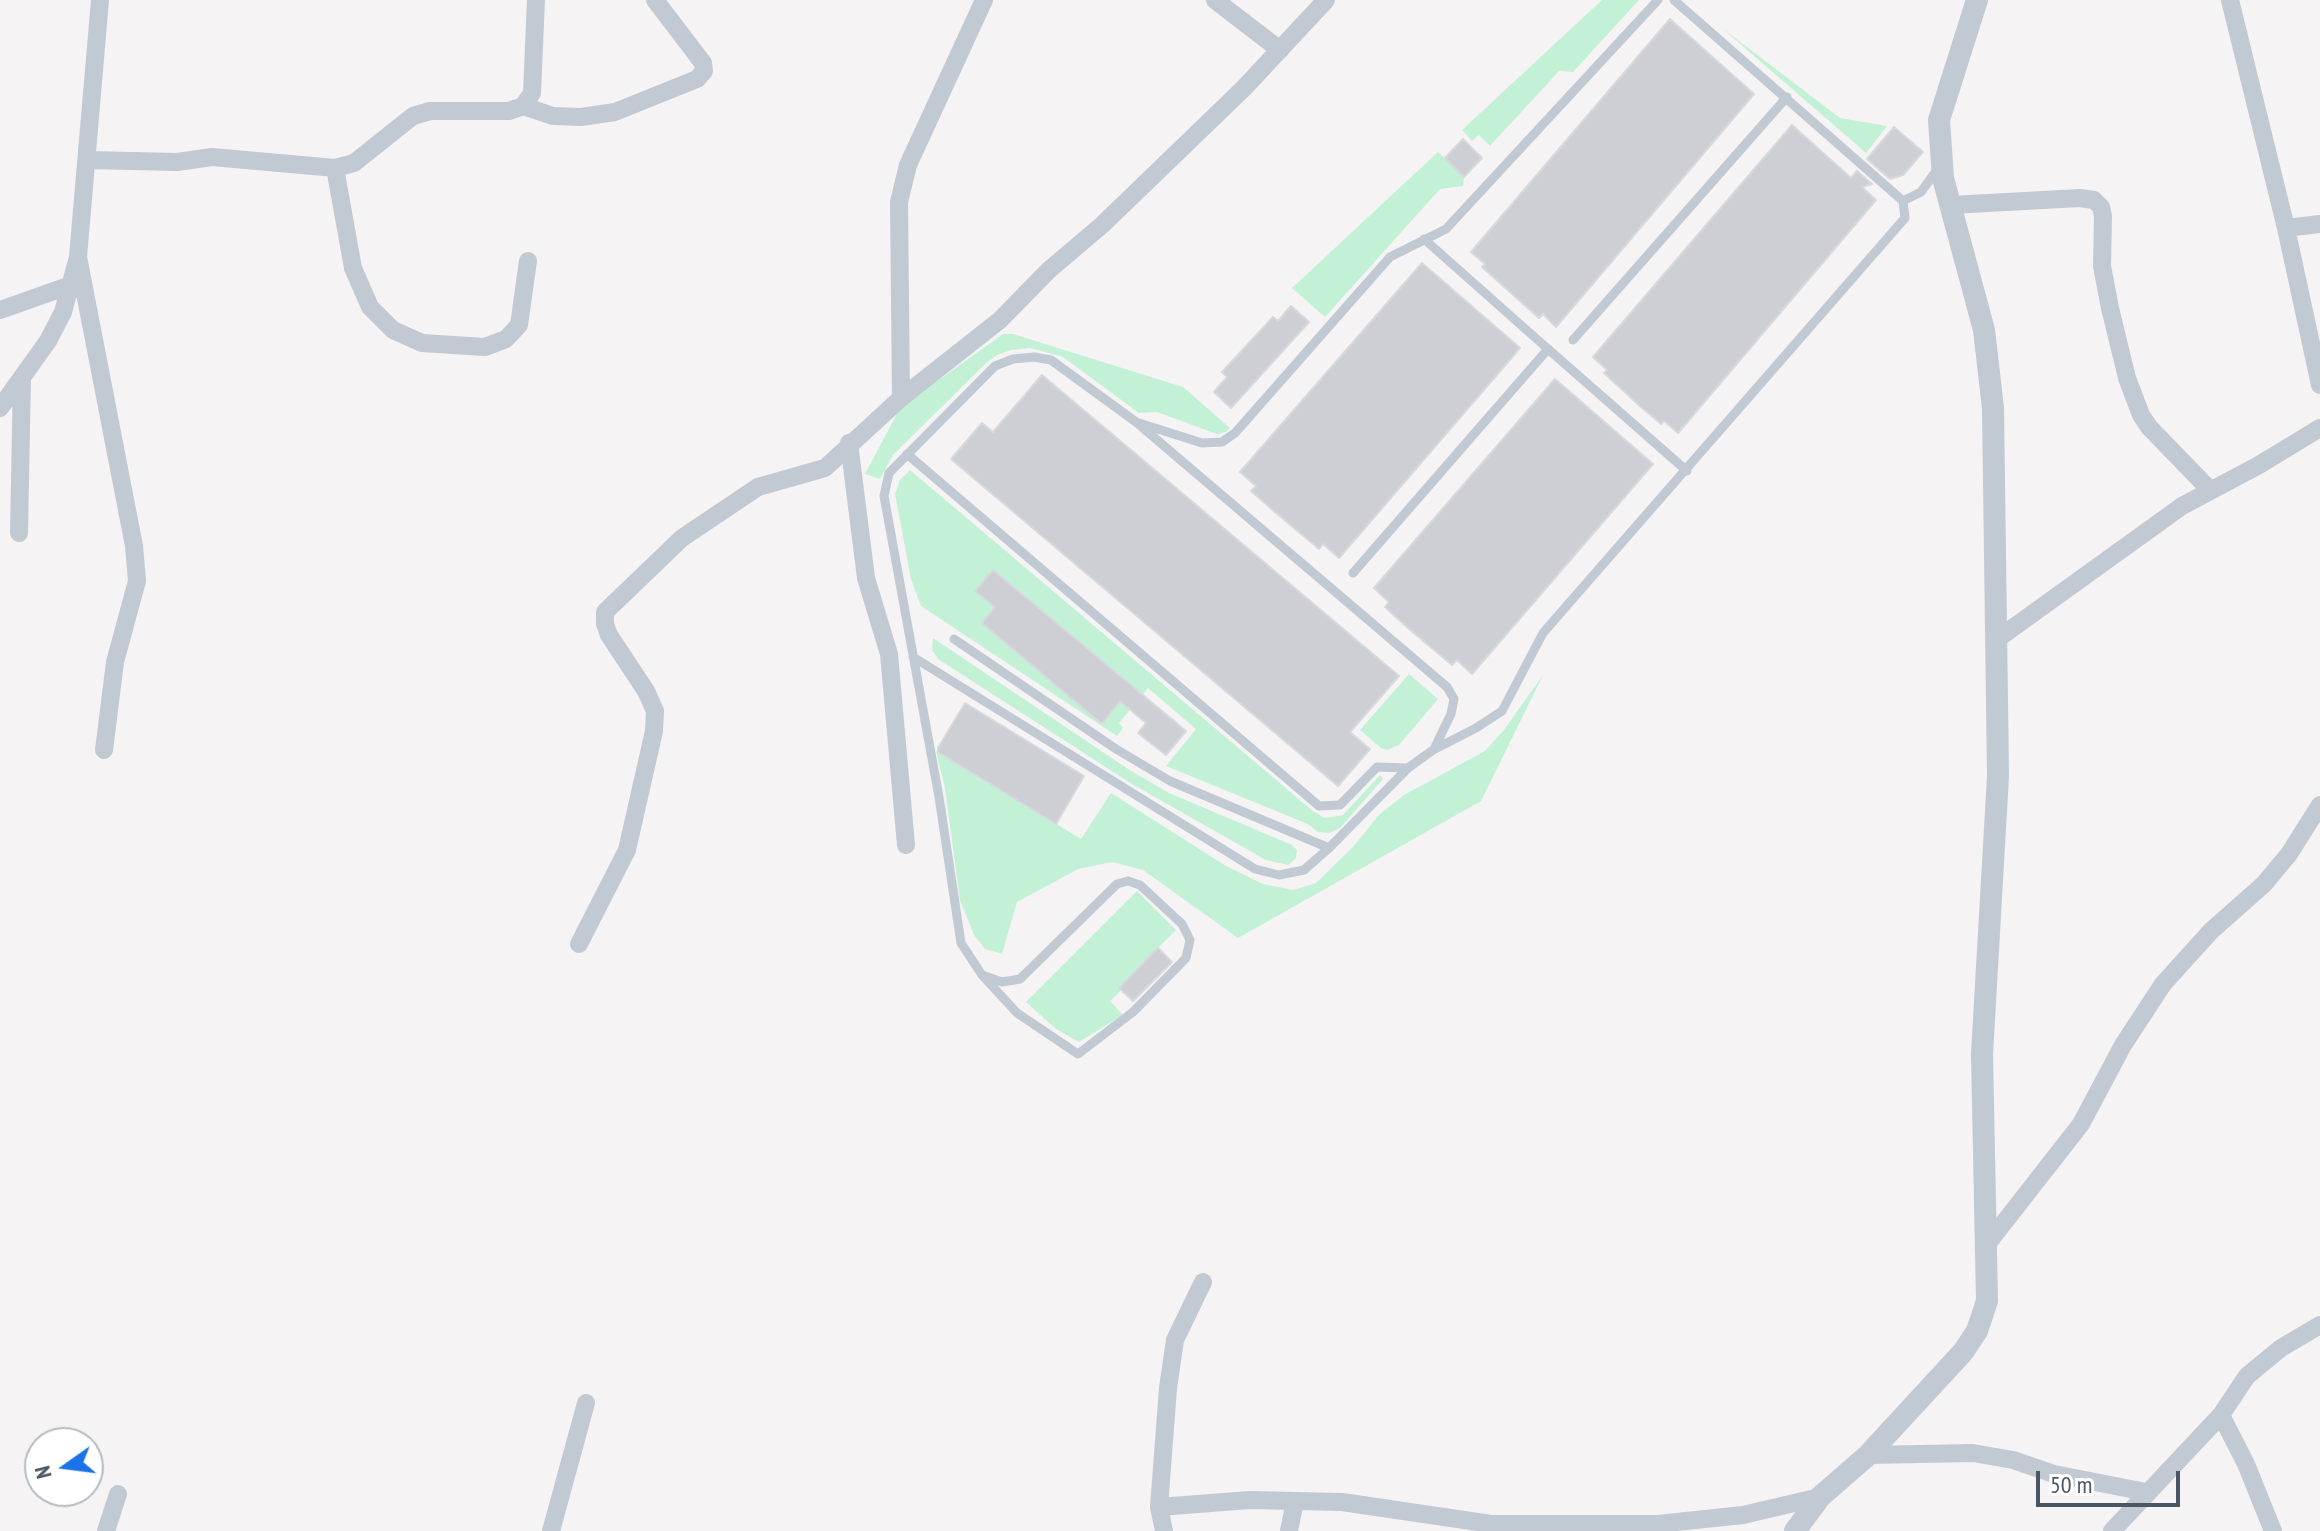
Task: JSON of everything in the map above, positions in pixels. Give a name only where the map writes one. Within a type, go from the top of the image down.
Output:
[{"type":"street","points":[[0,408],[48,341],[63,312],[78,257],[100,0]]},
{"type":"street","points":[[88,160],[177,162],[212,157],[335,168],[354,163],[413,116],[430,111],[509,111],[523,106],[532,93],[536,0]]},
{"type":"street","points":[[523,106],[553,116],[581,117],[615,112],[697,79],[704,71],[703,63],[655,0]]},
{"type":"street","points":[[901,398],[899,202],[908,165],[984,0]]},
{"type":"street","points":[[1215,0],[1280,50]]},
{"type":"street","points":[[579,944],[627,850],[654,731],[655,711],[646,691],[609,635],[605,612],[682,538],[758,487],[825,468],[901,398],[1000,320],[1049,270],[1102,225],[1244,88],[1326,0]]},
{"type":"street","points":[[1795,1531],[1820,1497],[1868,1455],[1963,1352],[1977,1331],[1987,1301],[1982,1054],[1998,776],[1993,408],[1984,330],[1943,178],[1939,120],[1977,0]]},
{"type":"street","points":[[2230,0],[2286,228],[2320,385]]},
{"type":"street","points":[[335,168],[353,268],[370,307],[393,330],[422,343],[485,347],[506,339],[519,325],[528,261]]},
{"type":"street","points":[[1951,205],[2080,198],[2094,200],[2101,207],[2102,266],[2110,308],[2127,378],[2141,415],[2210,490]]},
{"type":"street","points":[[2286,228],[2320,224]]},
{"type":"street","points":[[78,257],[134,546],[137,581],[115,662],[104,750]]},
{"type":"street","points":[[0,310],[71,285]]},
{"type":"street","points":[[19,533],[22,377]]},
{"type":"street","points":[[1996,640],[2182,506],[2320,428]]},
{"type":"street","points":[[849,443],[866,578],[889,654],[906,845]]},
{"type":"street","points":[[1988,1243],[2081,1124],[2123,1045],[2163,984],[2211,931],[2264,884],[2289,854],[2320,805]]},
{"type":"street","points":[[1164,1531],[1159,1507],[1175,1340],[1203,1282]]},
{"type":"street","points":[[2112,1531],[2221,1415],[2247,1376],[2281,1348],[2320,1325]]},
{"type":"street","points":[[551,1531],[586,1403]]},
{"type":"street","points":[[2221,1415],[2246,1464],[2273,1531]]},
{"type":"street","points":[[1868,1455],[1973,1453],[2013,1460],[2054,1474],[2146,1492]]},
{"type":"street","points":[[106,1531],[118,1494]]},
{"type":"street","points":[[1159,1507],[1250,1500],[1342,1502],[1418,1522],[1738,1523],[1820,1497]]},
{"type":"street","points":[[1289,1531],[1295,1501]]},
{"type":"lane","points":[[1136,422],[1202,443],[1222,442],[1235,433],[1390,257],[1446,229],[1658,0]]},
{"type":"lane","points":[[913,657],[1255,869],[1279,875],[1304,870],[1408,768],[1433,750],[1502,711],[1543,633],[1905,218],[1903,201],[1674,0]]},
{"type":"lane","points":[[1573,340],[1787,97]]},
{"type":"lane","points":[[1903,201],[1921,192],[1942,163]]},
{"type":"lane","points":[[1424,239],[1687,471]]},
{"type":"lane","points":[[1353,573],[1548,349]]},
{"type":"lane","points":[[982,975],[1002,982],[1020,979],[1117,884],[1128,881],[1140,885],[1182,924],[1190,940],[1186,958],[1144,1002],[1078,1054],[1017,1013],[982,975],[961,943],[939,797],[884,496],[889,473],[995,366],[1013,359],[1034,357],[1051,360],[1136,422],[1447,687],[1454,699],[1451,714],[1433,750]]},
{"type":"lane","points":[[907,454],[1319,806],[1340,805],[1377,767],[1408,768]]},
{"type":"lane","points":[[954,639],[1116,749],[1170,781],[1329,848]]},
{"type":"green space","points":[[1602,0],[1639,0],[1573,72],[1559,71],[1490,146],[1479,135],[1472,141],[1462,130]]},
{"type":"green space","points":[[1722,28],[1840,118],[1887,126],[1866,153]]},
{"type":"green space","points":[[1438,152],[1464,177],[1463,186],[1440,189],[1325,317],[1292,288]]},
{"type":"green space","points":[[1003,334],[1013,334],[1183,387],[1230,428],[1217,434],[1157,412],[1139,413],[1063,357],[1030,348],[1011,350],[985,364],[893,455],[880,479],[865,474],[900,408]]},
{"type":"green space","points":[[910,470],[1314,812],[1325,818],[1343,815],[1380,775],[1383,779],[1340,828],[1329,833],[1318,832],[1308,824],[1166,766],[1196,729],[1148,688],[1119,723],[1123,728],[1117,736],[921,606],[911,579],[895,494],[900,480]]},
{"type":"green space","points":[[933,638],[1131,771],[1169,793],[1292,845],[1297,850],[1296,858],[1288,865],[1266,860],[1132,784],[938,659],[932,650]]},
{"type":"green space","points":[[1409,674],[1438,699],[1399,745],[1387,750],[1381,748],[1360,730]]},
{"type":"green space","points":[[1543,675],[1481,801],[1238,938],[1143,870],[1112,862],[1078,869],[1017,902],[1002,954],[985,949],[974,935],[960,900],[945,788],[936,751],[1081,839],[1111,793],[1226,866],[1263,884],[1293,890],[1316,883],[1353,847],[1379,815],[1404,795],[1485,751]]},
{"type":"green space","points":[[1137,891],[1176,930],[1119,987],[1121,990],[1110,1001],[1123,1015],[1079,1042],[1056,1029],[1026,1002]]},
{"type":"building","points":[[1670,19],[1754,94],[1556,327],[1543,314],[1539,318],[1482,267],[1485,264],[1471,252]]},
{"type":"building","points":[[1792,125],[1851,178],[1857,171],[1872,184],[1862,187],[1876,200],[1678,433],[1664,421],[1661,424],[1641,407],[1604,373],[1607,370],[1593,357]]},
{"type":"building","points":[[1894,127],[1923,152],[1903,175],[1890,179],[1867,159]]},
{"type":"building","points":[[1463,139],[1482,158],[1464,177],[1445,158]]},
{"type":"building","points":[[1422,263],[1520,348],[1339,558],[1323,544],[1319,549],[1275,512],[1251,491],[1256,486],[1240,472]]},
{"type":"building","points":[[1291,306],[1309,322],[1231,408],[1214,392],[1227,377],[1222,372],[1273,317],[1278,321]]},
{"type":"building","points":[[1042,375],[1399,676],[1350,732],[1370,749],[1338,786],[951,459],[982,423],[993,432]]},
{"type":"building","points":[[1555,379],[1653,464],[1472,674],[1457,660],[1452,665],[1408,628],[1385,607],[1389,602],[1374,588]]},
{"type":"building","points":[[993,570],[1186,731],[1166,755],[1138,733],[1146,723],[1120,701],[1102,724],[982,623],[995,607],[975,591]]},
{"type":"building","points":[[965,703],[1084,776],[1056,824],[938,752]]},
{"type":"building","points":[[1158,948],[1172,962],[1133,1001],[1119,988]]}]
